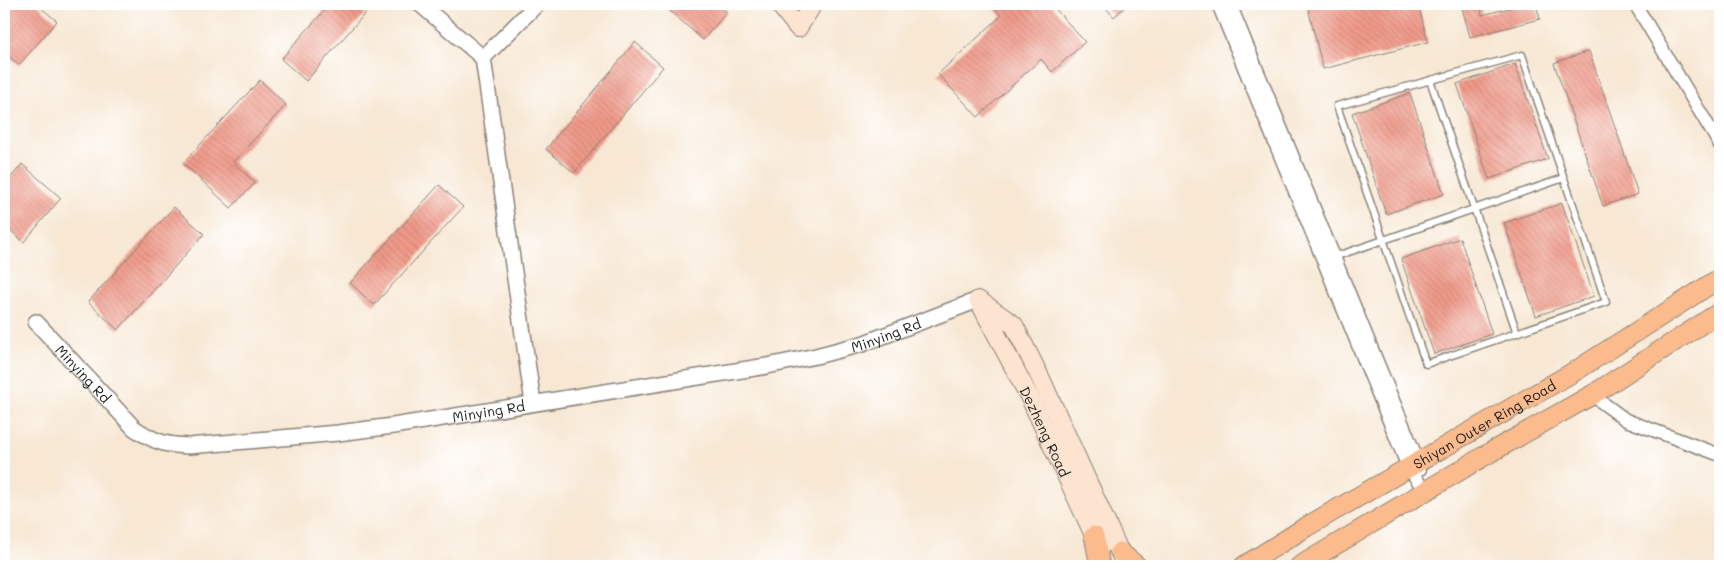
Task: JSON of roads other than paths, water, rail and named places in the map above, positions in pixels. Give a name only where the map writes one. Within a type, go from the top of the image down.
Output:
[{"type":"main road","points":[[780,4],[798,28],[808,7]]},
{"type":"main road","name":"Shiyan Outer Ring Road","points":[[1244,566],[1413,464],[1577,370],[1720,278]]},
{"type":"main road","name":"Dezheng Road","points":[[978,300],[1014,325],[1041,379],[1118,561]]},
{"type":"main road","name":"Dezheng Road","points":[[978,300],[1030,398],[1094,536],[1118,561]]},
{"type":"main road","name":"Shiyan Outer Ring Road","points":[[1300,566],[1425,491],[1592,395],[1720,312]]},
{"type":"main road","points":[[1094,536],[1100,566]]},
{"type":"main road","points":[[1118,561],[1137,566]]},
{"type":"street","points":[[420,4],[483,58],[533,403]]},
{"type":"street","points":[[483,58],[538,4]]},
{"type":"street","points":[[1218,4],[1425,491]]},
{"type":"street","points":[[1230,4],[1334,257],[1413,464]]},
{"type":"street","points":[[1635,4],[1720,145]]},
{"type":"street","name":"Minying Rd","points":[[36,322],[134,428],[148,438],[168,445],[189,446],[338,433],[394,426],[816,356],[862,344],[978,300]]},
{"type":"street","points":[[1592,395],[1626,420],[1720,455]]},
{"type":"lane","points":[[1522,55],[1606,302],[1426,364],[1337,106],[1430,80],[1522,55]]},
{"type":"lane","points":[[1430,80],[1517,332]]},
{"type":"lane","points":[[1334,257],[1564,178]]}]
